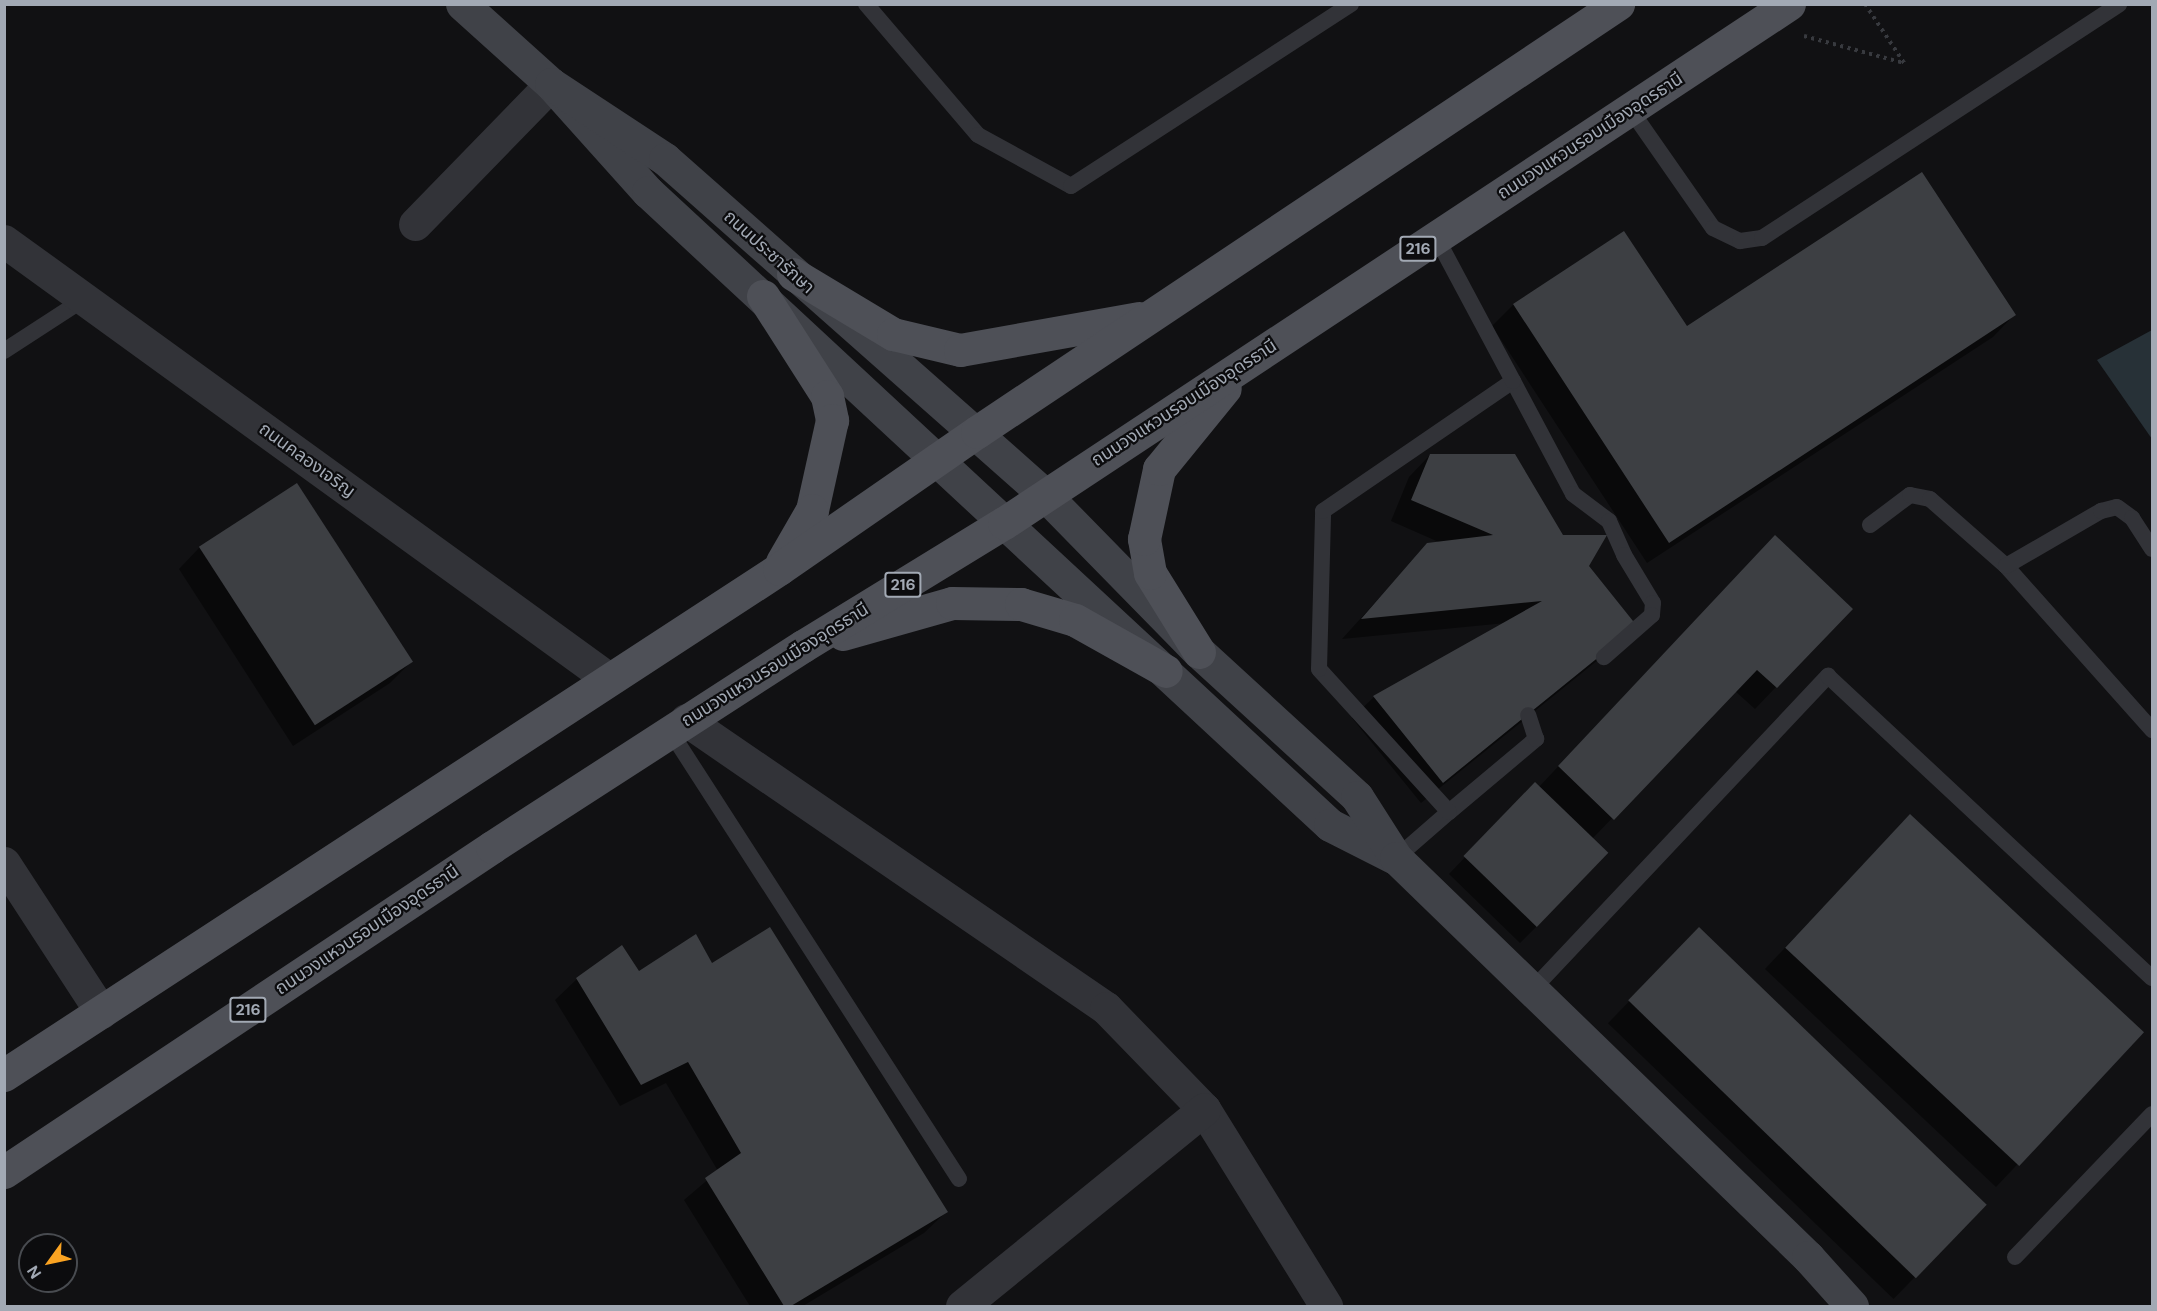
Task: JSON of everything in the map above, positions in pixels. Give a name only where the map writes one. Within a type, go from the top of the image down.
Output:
[{"type":"main road","name":"ถนนประชารักษา","points":[[462,4],[551,84],[648,192],[763,296],[1330,825],[1396,858]]},
{"type":"main road","points":[[4,1075],[779,569],[977,432],[1618,4]]},
{"type":"main road","name":"ถนนวงแหวนรอบเมืองอุดรธานี","points":[[4,1173],[678,726],[803,646],[1004,523],[1790,4]]},
{"type":"main road","name":"ถนนประชารักษา","points":[[551,84],[665,159],[793,274],[977,432],[1045,495],[1198,652],[1357,797],[1396,858]]},
{"type":"main road","points":[[793,274],[893,334],[960,350],[1154,315]]},
{"type":"main road","points":[[763,296],[827,396],[832,420],[812,510],[779,569]]},
{"type":"main road","points":[[1198,652],[1150,573],[1144,538],[1159,469],[1248,361]]},
{"type":"main road","points":[[803,646],[951,603],[1021,604],[1075,620],[1166,671]]},
{"type":"main road","points":[[1396,858],[1808,1257],[1852,1306]]},
{"type":"street","points":[[415,225],[551,84]]},
{"type":"street","name":"ถนนคลองเจริญ","points":[[4,242],[609,679]]},
{"type":"street","points":[[678,726],[1106,1008],[1204,1109],[1326,1306]]},
{"type":"street","points":[[4,863],[101,1012]]},
{"type":"street","points":[[962,1306],[1204,1109]]},
{"type":"lane","points":[[866,4],[978,135],[1071,186],[1351,4]]},
{"type":"lane","points":[[1630,109],[1713,228],[1740,241],[1762,238],[2119,4]]},
{"type":"lane","points":[[1436,237],[1573,494],[1609,521],[1624,555],[1653,603],[1652,615],[1605,657]]},
{"type":"lane","points":[[4,351],[84,299]]},
{"type":"lane","points":[[1449,812],[1319,669],[1323,511],[1513,381]]},
{"type":"lane","points":[[1870,525],[1910,495],[1930,499],[2006,566],[2152,730]]},
{"type":"lane","points":[[2006,566],[2101,511],[2117,507],[2132,518],[2152,549]]},
{"type":"lane","points":[[1532,990],[1828,676],[2152,978]]},
{"type":"lane","points":[[1396,858],[1536,739],[1528,715]]},
{"type":"lane","points":[[678,726],[959,1179]]},
{"type":"lane","points":[[2015,1257],[2152,1114]]},
{"type":"path","points":[[1760,24],[1904,63],[1865,4]]},
{"type":"shaded area","points":[[2152,330],[2152,439],[2097,360]]},
{"type":"building","points":[[1922,172],[2016,315],[1669,543],[1513,304],[1624,231],[1687,326]]},
{"type":"building","points":[[1430,454],[1515,454],[1563,535],[1607,535],[1589,566],[1637,626],[1443,783],[1373,696],[1542,601],[1361,619],[1427,543],[1493,535],[1411,500]]},
{"type":"building","points":[[297,483],[413,662],[315,725],[199,547]]},
{"type":"building","points":[[1775,535],[1853,609],[1777,688],[1757,670],[1614,820],[1558,766]]},
{"type":"building","points":[[1535,782],[1608,853],[1537,927],[1463,856]]},
{"type":"building","points":[[1910,814],[2144,1032],[2019,1166],[1785,948]]},
{"type":"building","points":[[770,927],[948,1212],[791,1306],[784,1306],[705,1178],[741,1153],[688,1062],[641,1085],[576,978],[622,945],[639,971],[696,934],[712,963]]},
{"type":"building","points":[[1699,927],[1987,1205],[1916,1278],[1628,1000]]}]
